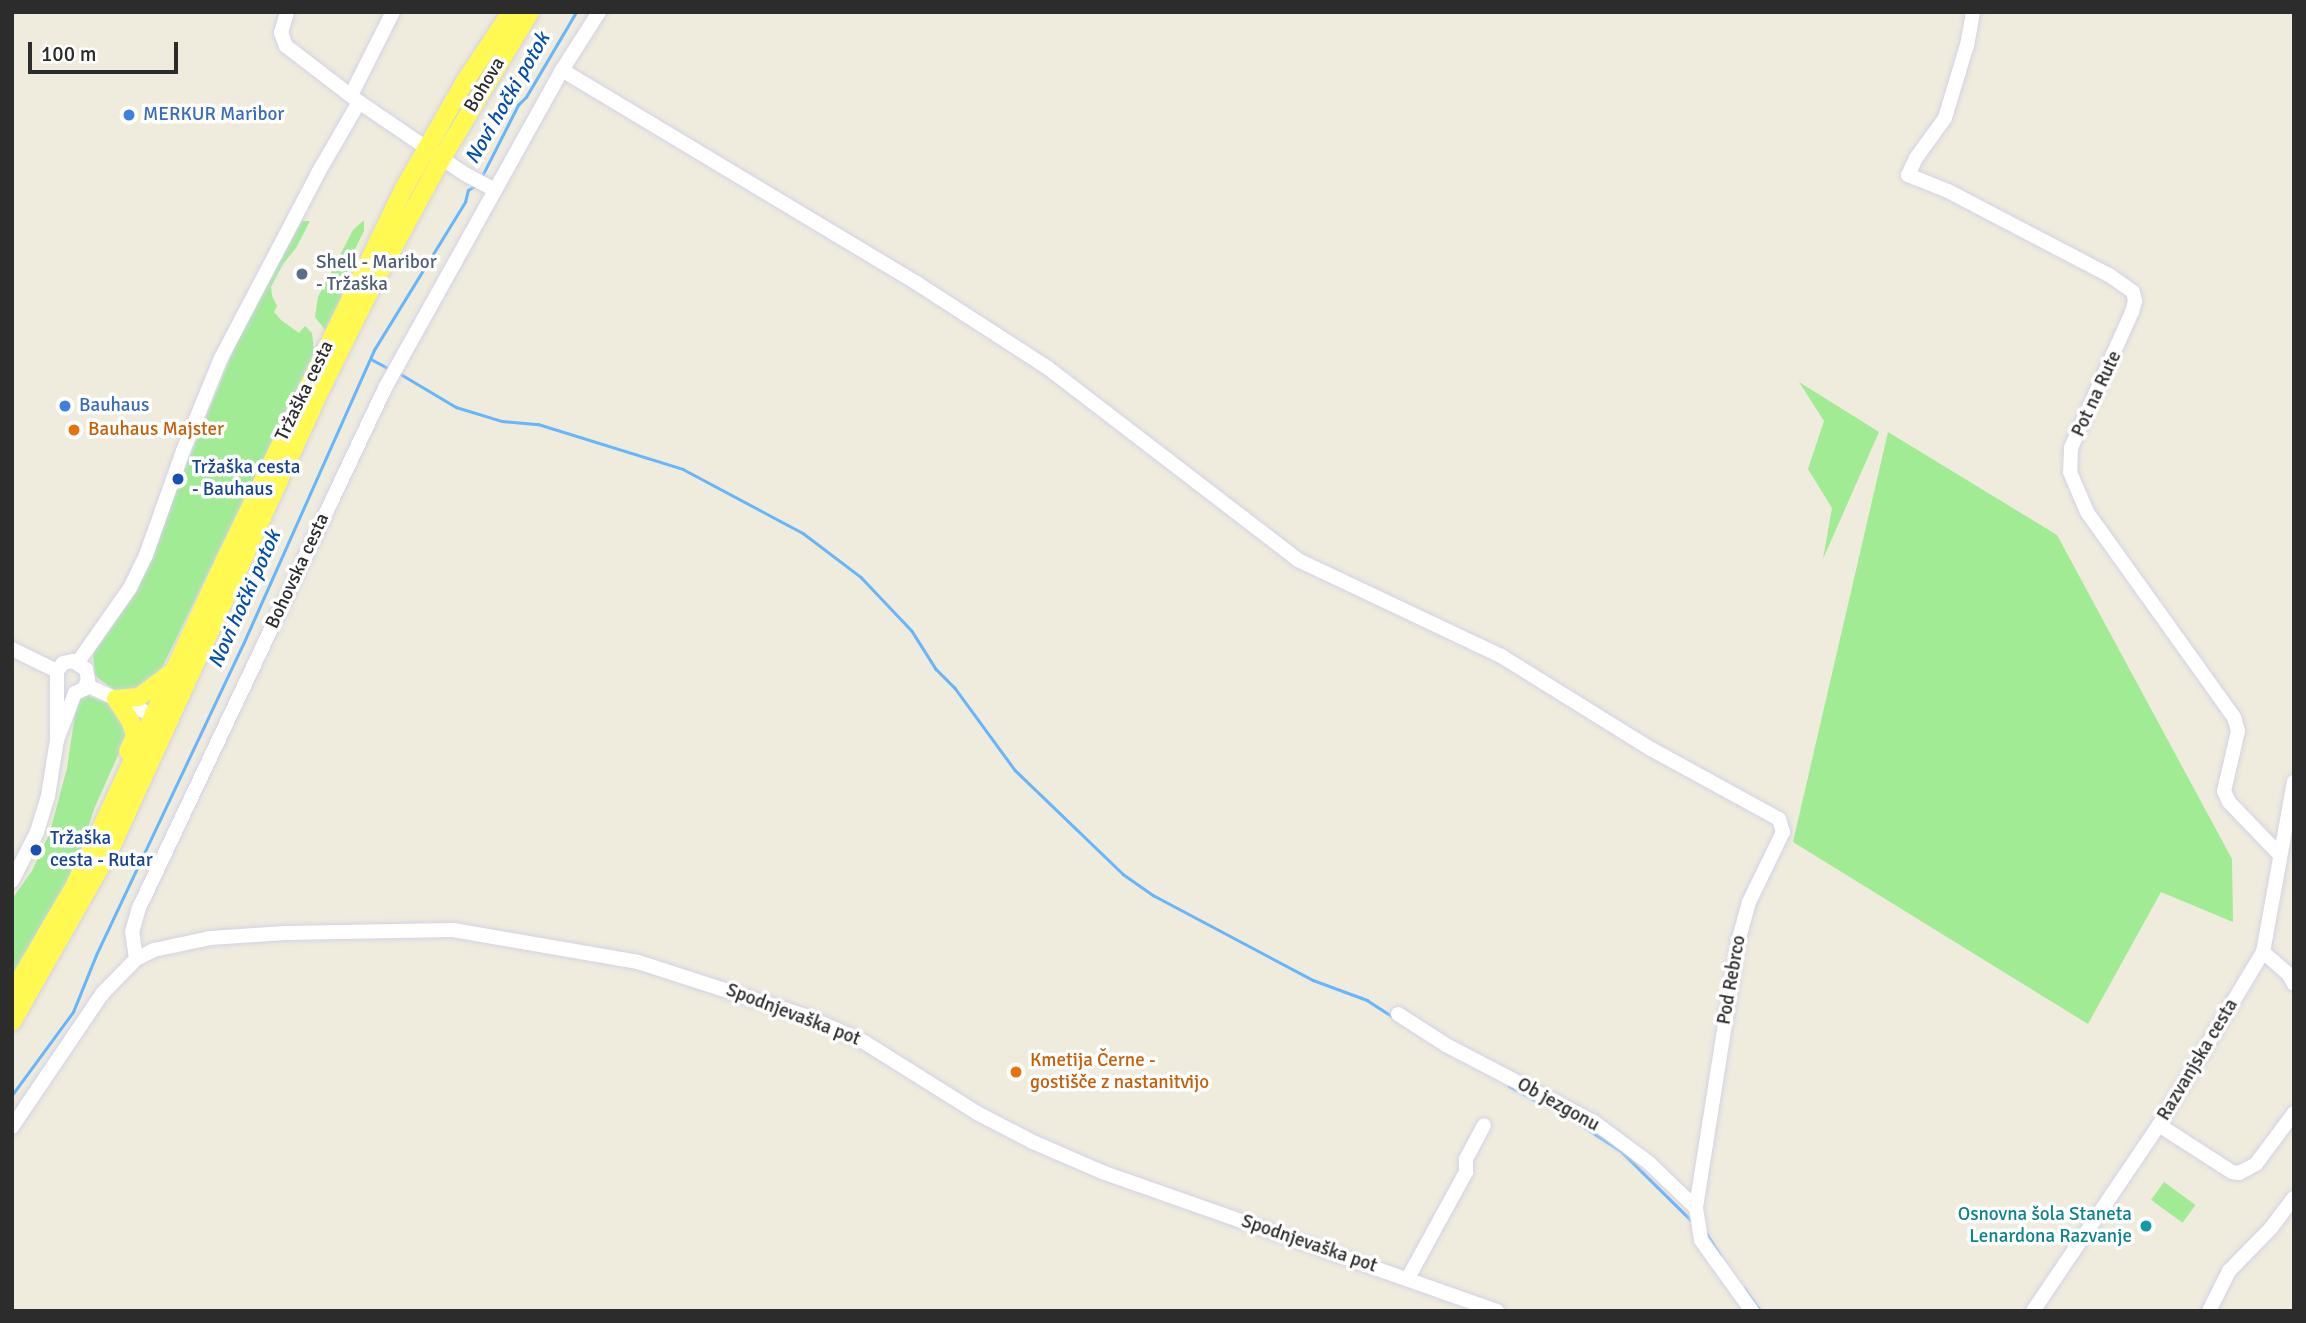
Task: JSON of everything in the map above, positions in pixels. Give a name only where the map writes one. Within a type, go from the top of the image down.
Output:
[{"type":"main road","name":"Bohova","points":[[427,146],[511,12]]},
{"type":"main road","name":"Bohova","points":[[442,158],[530,12]]},
{"type":"main road","name":"Tržaška cesta","points":[[12,993],[75,885],[302,397],[427,146]]},
{"type":"main road","name":"Tržaška cesta","points":[[12,1022],[108,854],[320,391],[370,290],[442,158]]},
{"type":"main road","points":[[120,788],[121,769],[135,736],[131,722],[116,699],[139,697],[174,671]]},
{"type":"street","points":[[287,12],[281,33],[286,46],[355,98],[465,174],[492,189]]},
{"type":"street","points":[[78,662],[130,588],[146,555],[183,451],[221,358],[318,173],[393,12]]},
{"type":"street","name":"Bohovska cesta","points":[[136,959],[132,932],[139,908],[394,371],[492,189],[599,12]]},
{"type":"street","name":"Pot na Rute","points":[[1973,12],[1967,45],[1945,118],[1916,158],[1909,176],[1948,191],[2109,275],[2133,292],[2135,301],[2132,312],[2071,448],[2070,472],[2087,512],[2234,718],[2238,731],[2224,791],[2229,802],[2279,854]]},
{"type":"street","name":"Pod Rebrco","points":[[562,70],[918,284],[1048,368],[1298,560],[1501,656],[1651,749],[1773,815],[1782,825],[1783,832],[1749,902],[1738,942],[1697,1220]]},
{"type":"street","points":[[12,649],[57,671]]},
{"type":"street","points":[[12,881],[37,832],[48,796],[57,740],[57,671],[63,663],[78,662]]},
{"type":"street","points":[[57,740],[88,674],[78,662]]},
{"type":"street","points":[[58,687],[66,692],[81,689],[116,699],[170,723]]},
{"type":"street","name":"Razvanjska cesta","points":[[2033,1311],[2159,1125],[2263,952],[2294,782]]},
{"type":"street","name":"Spodnjevaška pot","points":[[136,959],[154,950],[210,938],[285,933],[453,930],[638,962],[807,1017],[864,1042],[977,1113],[1032,1142],[1102,1172],[1497,1311]]},
{"type":"street","points":[[2263,952],[2289,975],[2294,984]]},
{"type":"street","points":[[12,1127],[102,994],[136,959]]},
{"type":"street","name":"Ob jezgonu","points":[[1398,1014],[1446,1045],[1594,1122],[1648,1163],[1697,1220],[1752,1311]]},
{"type":"street","points":[[2159,1125],[2232,1172],[2239,1173],[2256,1164],[2294,1113]]},
{"type":"street","points":[[1408,1278],[1466,1172],[1466,1159],[1484,1125]]},
{"type":"street","points":[[2209,1311],[2229,1272],[2271,1228],[2294,1198]]},
{"type":"green space","points":[[364,220],[364,231],[351,257],[344,298],[326,331],[315,317],[318,297],[353,230]]},
{"type":"green space","points":[[302,221],[310,221],[271,287],[277,306],[274,312],[281,320],[299,333],[305,326],[312,333],[314,351],[310,364],[160,672],[148,688],[116,691],[95,676],[93,654],[151,560],[171,502],[239,337]]},
{"type":"green space","points":[[1799,382],[1879,432],[1823,559],[1832,508],[1808,469],[1824,421]]},
{"type":"green space","points":[[1888,432],[2057,535],[2232,859],[2233,922],[2161,892],[2088,1024],[1793,842]]},
{"type":"green space","points":[[86,695],[115,706],[125,722],[127,735],[94,809],[81,850],[52,913],[12,981],[12,899],[32,871],[50,832],[67,768],[77,701]]},
{"type":"green space","points":[[2164,1182],[2196,1205],[2183,1223],[2151,1200]]},
{"type":"waterway","name":"Novi hočki potok","points":[[481,178],[518,105],[526,97],[576,12]]},
{"type":"waterway","name":"Novi hočki potok","points":[[12,1095],[73,1012],[96,955],[244,642],[374,350],[465,202],[468,190],[475,186]]},
{"type":"waterway","points":[[371,359],[390,369]]},
{"type":"waterway","points":[[399,373],[456,407],[502,421],[538,424],[683,469],[803,533],[861,577],[912,631],[936,669],[955,688],[1015,770],[1123,874],[1153,895],[1313,980],[1367,1000],[1392,1016]]},
{"type":"waterway","points":[[1509,1086],[1578,1123],[1621,1151],[1691,1220]]},
{"type":"waterway","points":[[1707,1234],[1720,1255]]},
{"type":"waterway","points":[[1744,1288],[1761,1311]]},
{"type":"place","name":"MERKUR Maribor","points":[[129,115]]},
{"type":"place","name":"Shell - Maribor - Tržaška","points":[[302,274]]},
{"type":"place","name":"Bauhaus","points":[[65,406]]},
{"type":"place","name":"Bauhaus Majster","points":[[74,430]]},
{"type":"place","name":"Tržaška cesta - Bauhaus","points":[[178,479]]},
{"type":"place","name":"Tržaška cesta - Rutar","points":[[36,850]]},
{"type":"place","name":"Kmetija Černe - gostišče z nastanitvijo","points":[[1016,1072]]},
{"type":"place","name":"Osnovna šola Staneta Lenardona Razvanje","points":[[2146,1226]]}]
